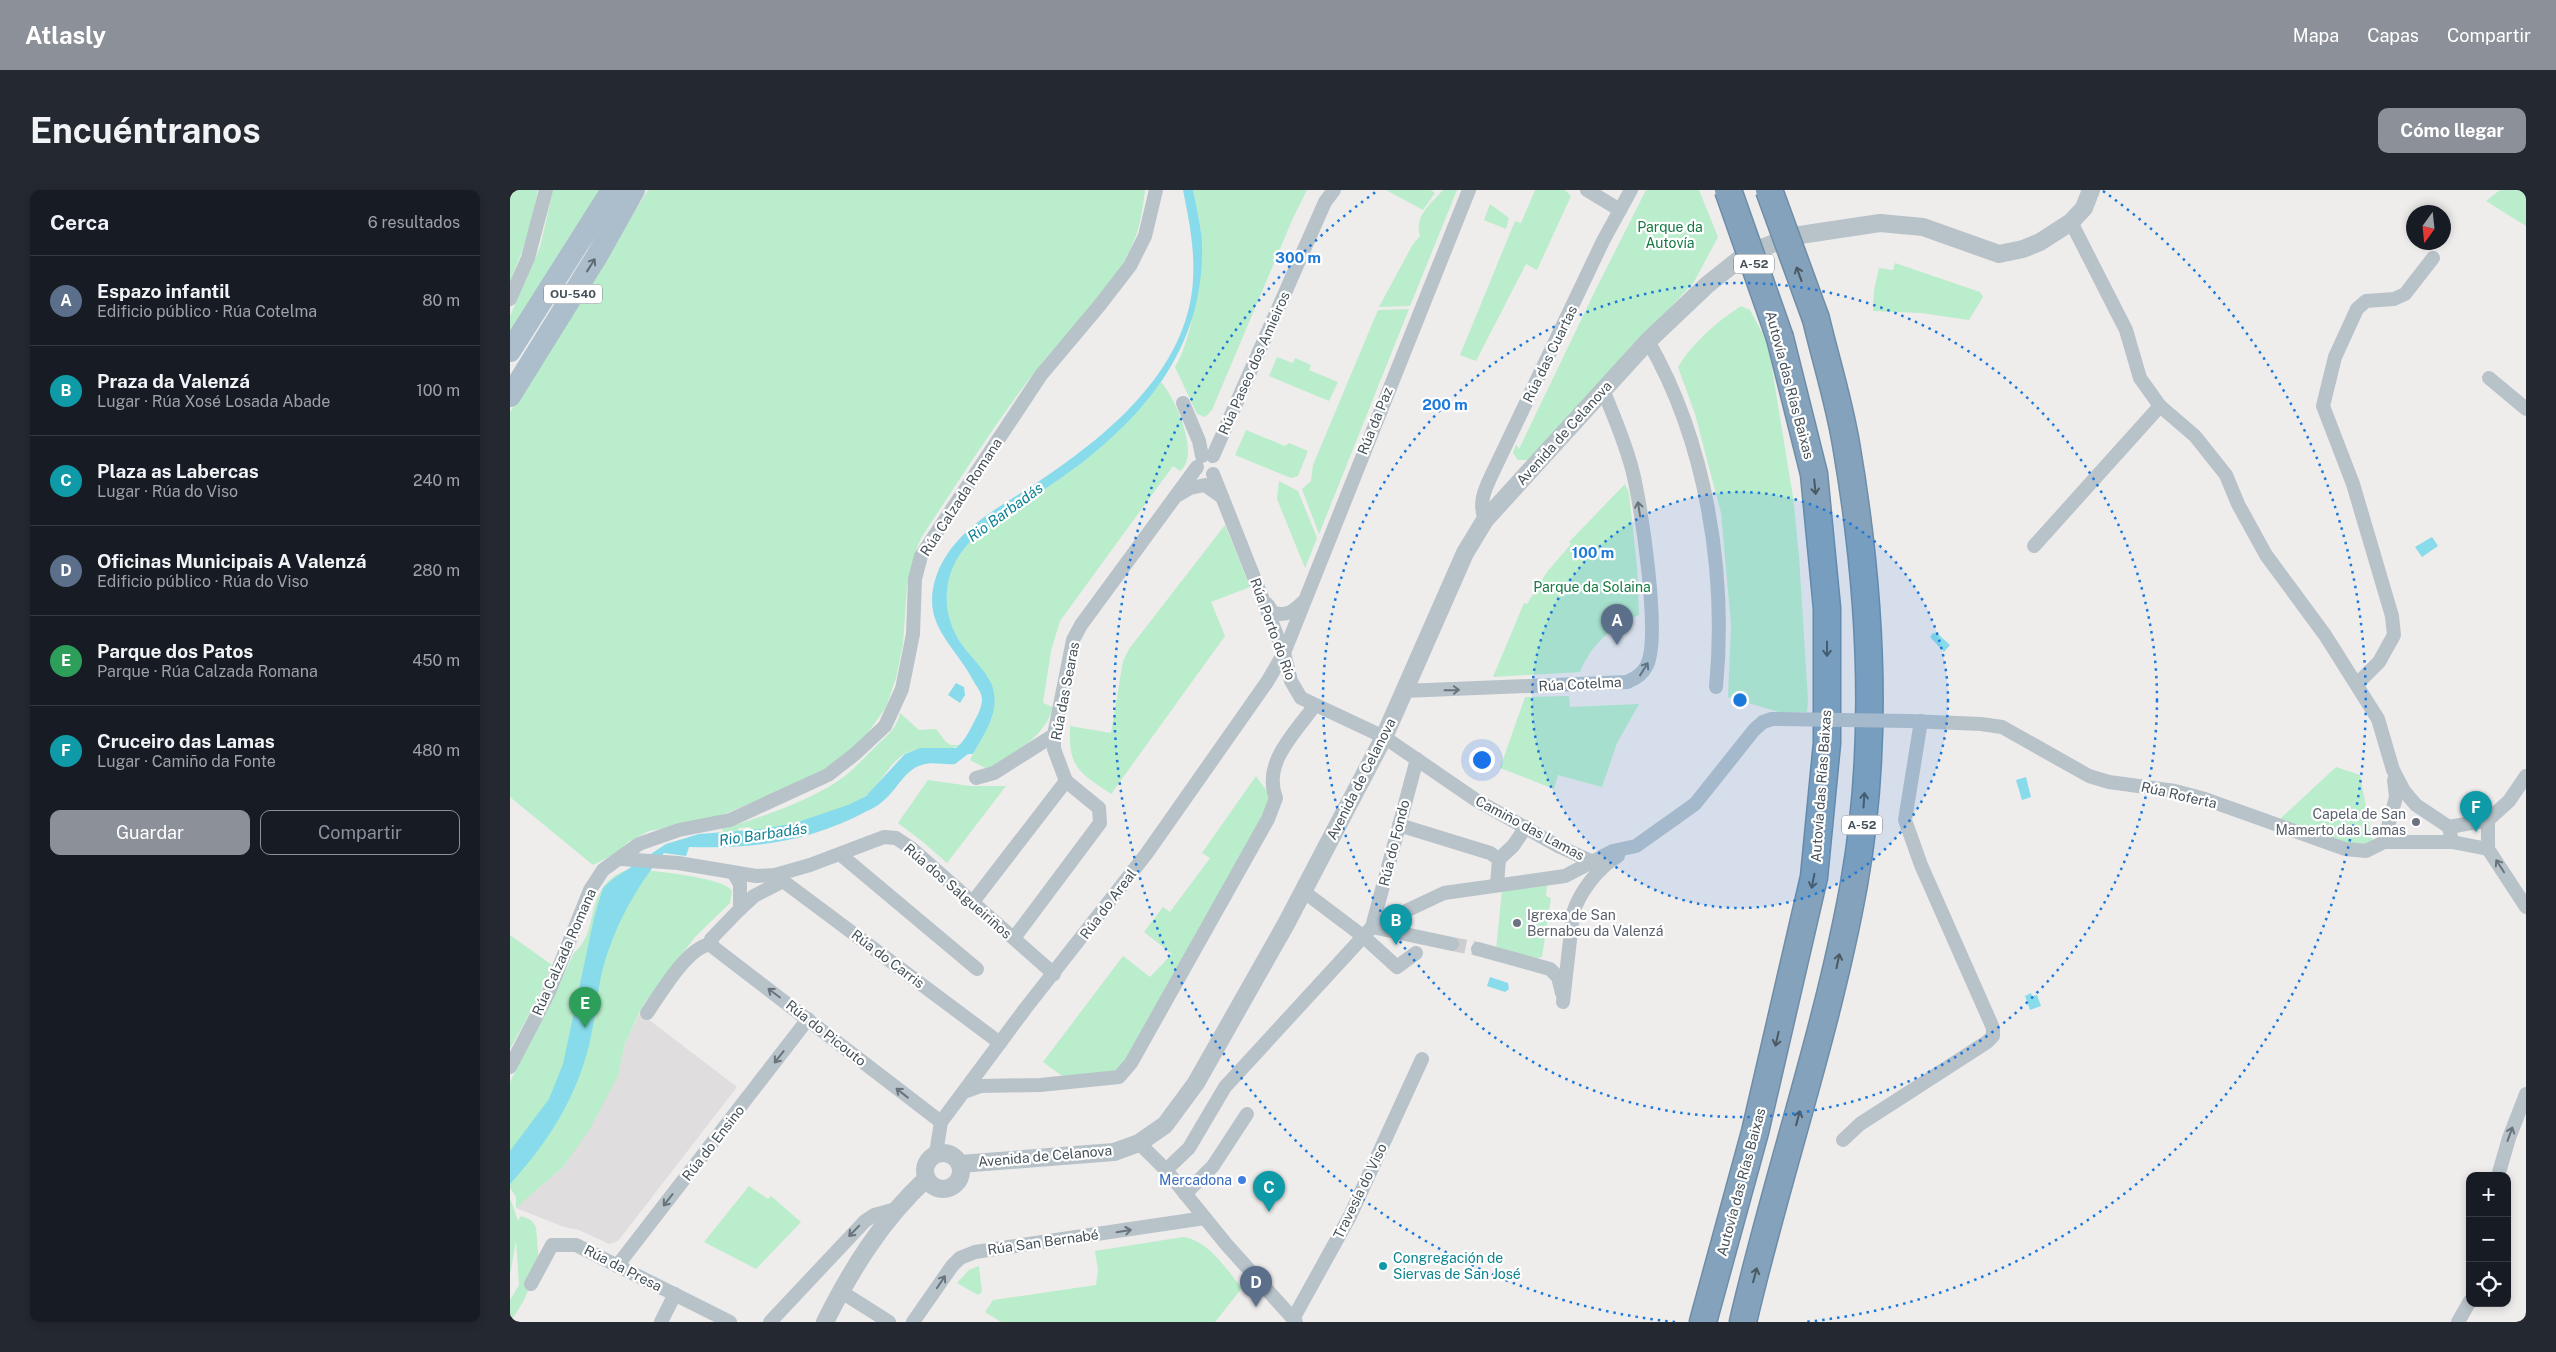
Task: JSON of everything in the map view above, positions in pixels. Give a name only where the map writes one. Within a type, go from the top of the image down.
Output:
[{"type":"highway","name":"Autovía das Rías Baixas","points":[[1703,1322],[1755,1132],[1814,878],[1827,743],[1827,608],[1814,474],[1780,338],[1728,190]]},
{"type":"highway","name":"A-52","points":[[1743,1322],[1828,1008],[1854,883],[1863,820],[1871,693],[1864,567],[1846,442],[1816,319],[1769,190]]},
{"type":"main road","points":[[510,351],[612,190]]},
{"type":"main road","name":"OU-540","points":[[510,367],[620,190]]},
{"type":"main road","name":"OU-540","points":[[510,396],[597,256],[634,190]]},
{"type":"main road","points":[[510,380],[520,363],[544,341]]},
{"type":"street","points":[[510,299],[528,258],[546,190]]},
{"type":"street","name":"Rúa Calzada Romana","points":[[510,1067],[549,992],[590,890],[603,870],[621,859],[639,844],[679,830],[730,820],[828,775],[855,754],[884,726],[902,689],[913,634],[915,579],[921,556],[1041,375],[1130,266],[1146,236],[1156,190]]},
{"type":"street","name":"Rúa Paseo dos Amieiros","points":[[1204,460],[1325,202],[1334,190]]},
{"type":"street","name":"Rúa da Paz","points":[[1284,653],[1469,190]]},
{"type":"street","points":[[1587,190],[1620,210]]},
{"type":"street","name":"Rúa das Cuartas","points":[[1485,520],[1481,510],[1481,499],[1492,472],[1603,241],[1631,190]]},
{"type":"street","name":"Avenida de Celanova","points":[[960,1164],[1114,1152],[1139,1143],[1165,1125],[1196,1083],[1303,891],[1384,737],[1465,553],[1485,520],[1648,341],[1707,285],[1746,254],[1793,236],[1834,228],[1880,223],[1923,227],[1999,254],[2023,249],[2040,242],[2071,222],[2084,208],[2091,190]]},
{"type":"street","points":[[2071,222],[2126,330],[2140,378],[2160,406],[2195,436],[2226,475],[2238,504],[2266,554],[2357,684],[2378,718],[2393,770],[2396,797],[2384,842]]},
{"type":"street","points":[[2357,684],[2378,662],[2394,635],[2392,616],[2353,484],[2322,406],[2335,357],[2357,309],[2366,301],[2394,299],[2404,294],[2433,258]]},
{"type":"street","points":[[1648,341],[1662,366],[1694,450],[1711,520],[1720,647],[1716,687]]},
{"type":"street","points":[[2489,378],[2526,409]]},
{"type":"street","name":"Rúa Cotelma","points":[[1403,691],[1628,682],[1639,676],[1647,665],[1651,651],[1650,594],[1635,482],[1615,418],[1603,390]]},
{"type":"street","points":[[1183,403],[1200,441],[1204,460]]},
{"type":"street","points":[[2034,546],[2160,406]]},
{"type":"street","name":"Rúa Porto do Río","points":[[1204,460],[1203,475],[1213,474],[1224,499],[1284,653],[1291,680],[1301,698],[1384,737]]},
{"type":"street","name":"Rúa das Searas","points":[[1066,781],[1054,749],[1054,735],[1073,640],[1081,625],[1168,504],[1204,460]]},
{"type":"street","name":"Rúa das Searas","points":[[1168,504],[1184,490],[1197,485],[1206,485],[1224,499]]},
{"type":"street","points":[[1264,601],[1273,613],[1283,615],[1294,612],[1306,599]]},
{"type":"street","name":"Rúa do Areal","points":[[936,1153],[941,1122],[1153,845],[1261,692],[1284,653]]},
{"type":"street","points":[[964,1092],[981,1086],[1040,1084],[1119,1077],[1131,1063],[1268,819],[1276,798],[1272,787],[1274,763],[1315,705]]},
{"type":"street","name":"Camiño das Lamas","points":[[1384,737],[1476,800],[1558,846],[1591,861],[1613,851],[1636,846],[1695,804],[1754,730],[1763,722],[1772,719],[1915,721]]},
{"type":"street","points":[[1843,1140],[1860,1124],[1987,1042],[1993,1036],[1993,1028],[1921,865],[1905,820],[1915,721]]},
{"type":"street","name":"Rúa Roferta","points":[[1915,721],[1981,724],[2002,727],[2089,776],[2109,782],[2175,791],[2205,799],[2345,849],[2366,851],[2384,842],[2452,842],[2488,849]]},
{"type":"street","points":[[976,778],[994,774],[1054,735]]},
{"type":"street","name":"Rúa do Fondo","points":[[1368,932],[1416,759]]},
{"type":"street","points":[[2393,770],[2404,791],[2416,806],[2449,827],[2488,820],[2509,801],[2524,780]]},
{"type":"street","points":[[972,903],[1066,781],[1099,808],[1100,823],[1014,938]]},
{"type":"street","points":[[2488,820],[2488,849],[2526,907]]},
{"type":"street","points":[[1399,825],[1440,839],[1476,847],[1499,859]]},
{"type":"street","points":[[1497,886],[1499,859],[1513,846],[1526,827]]},
{"type":"street","points":[[2449,827],[2452,842]]},
{"type":"street","name":"Rúa dos Salgueiriños","points":[[621,859],[678,863],[734,874],[779,878],[884,837],[896,838],[911,848],[1054,974]]},
{"type":"street","points":[[1478,949],[1550,969],[1558,977],[1563,1002],[1573,913],[1576,903],[1606,863],[1636,846]]},
{"type":"street","points":[[841,855],[977,969]]},
{"type":"street","points":[[1166,1170],[1189,1148],[1225,1087],[1368,932],[1444,894],[1565,876],[1591,861]]},
{"type":"street","points":[[734,874],[740,884],[740,909]]},
{"type":"street","points":[[647,1013],[685,961],[701,945],[711,944],[711,939],[740,909],[779,878]]},
{"type":"street","name":"Rúa do Carris","points":[[779,878],[1000,1043]]},
{"type":"street","points":[[1303,891],[1368,932],[1396,967],[1416,953]]},
{"type":"street","points":[[1368,932],[1452,944]]},
{"type":"street","name":"Rúa do Picouto","points":[[711,944],[941,1122]]},
{"type":"street","name":"Rúa do Ensino","points":[[616,1266],[808,1019]]},
{"type":"street","name":"Travesía do Viso","points":[[1290,1319],[1350,1216],[1422,1059]]},
{"type":"street","points":[[2499,1172],[2508,1138],[2526,1094]]},
{"type":"street","points":[[1185,1194],[1213,1166],[1247,1114]]},
{"type":"street","points":[[1139,1143],[1166,1170],[1290,1319]]},
{"type":"street","points":[[936,1153],[947,1153],[957,1159],[960,1164],[960,1176],[953,1186],[935,1188],[926,1179],[926,1164],[936,1153]]},
{"type":"street","points":[[825,1322],[840,1291],[874,1235],[896,1209],[926,1179]]},
{"type":"street","points":[[770,1322],[865,1221],[874,1214],[896,1209]]},
{"type":"street","name":"Rúa San Bernabé","points":[[913,1322],[952,1266],[960,1258],[975,1252],[1205,1218]]},
{"type":"street","name":"Rúa da Presa","points":[[531,1284],[552,1245],[576,1245],[730,1322]]},
{"type":"street","points":[[840,1291],[889,1322]]},
{"type":"street","points":[[661,1322],[675,1294]]},
{"type":"street","points":[[2458,1322],[2467,1307]]},
{"type":"shaded area","points":[[640,1013],[737,1087],[618,1241],[609,1244],[579,1230],[564,1227],[516,1208],[563,1167],[618,1076],[625,1043]]},
{"type":"green space","points":[[510,190],[538,190],[529,233],[510,282]]},
{"type":"green space","points":[[553,190],[600,190],[510,336],[510,316],[540,247]]},
{"type":"green space","points":[[648,190],[1145,190],[1142,214],[1127,257],[1104,291],[1021,389],[921,538],[915,553],[907,586],[903,644],[896,678],[886,707],[862,741],[825,770],[713,819],[649,831],[628,842],[617,853],[593,865],[510,797],[510,412]]},
{"type":"green space","points":[[1193,190],[1307,190],[1293,218],[1212,410],[1205,417],[1197,414],[1175,367],[1187,339],[1195,304],[1199,267],[1201,230]]},
{"type":"green space","points":[[1386,190],[1431,190],[1435,193],[1423,210]]},
{"type":"green space","points":[[1443,190],[1457,190],[1410,306],[1379,307],[1413,244],[1420,236],[1419,222],[1424,211]]},
{"type":"green space","points":[[1535,190],[1565,190],[1571,196],[1537,270],[1526,264],[1476,361],[1460,355],[1515,221],[1521,223]]},
{"type":"green space","name":"Parque da Autovía","points":[[1646,190],[1699,190],[1718,237],[1694,282],[1529,460],[1518,460],[1513,453],[1516,444],[1519,449]]},
{"type":"green space","points":[[2500,190],[2526,190],[2526,226],[2486,201]]},
{"type":"green space","points":[[1490,204],[1509,218],[1506,229],[1484,220]]},
{"type":"green space","points":[[1895,263],[1980,292],[1983,297],[1969,320],[1921,313],[1873,311],[1874,290],[1879,268],[1893,270]]},
{"type":"green space","points":[[1741,306],[1750,310],[1768,344],[1793,497],[1799,556],[1808,701],[1807,712],[1779,712],[1728,697],[1731,625],[1721,513],[1695,414],[1678,367],[1706,333]]},
{"type":"green space","points":[[1409,309],[1319,534],[1302,489],[1311,481],[1313,465],[1378,310]]},
{"type":"green space","points":[[1277,357],[1293,363],[1295,358],[1311,365],[1309,370],[1338,382],[1329,401],[1269,376]]},
{"type":"green space","points":[[1161,382],[1173,400],[1184,427],[1188,453],[1186,463],[1180,471],[1173,466],[1060,621],[1051,651],[1043,703],[1053,707],[1043,728],[1018,751],[989,770],[970,760],[991,719],[995,702],[994,693],[986,674],[955,633],[950,619],[947,591],[955,563],[973,539],[1079,465],[1144,404]]},
{"type":"green space","points":[[1246,430],[1285,446],[1289,443],[1308,451],[1298,476],[1291,478],[1235,455]]},
{"type":"green space","points":[[1279,481],[1298,491],[1317,538],[1305,568],[1277,499]]},
{"type":"green space","name":"Parque da Solaina","points":[[1625,484],[1629,493],[1637,567],[1639,615],[1620,625],[1603,638],[1590,653],[1580,672],[1493,677],[1524,603],[1527,604],[1547,572],[1571,544],[1569,542]]},
{"type":"green space","points":[[1225,525],[1250,587],[1211,602],[1225,636],[1111,794],[1083,774],[1078,768],[1071,751],[1070,726],[1111,733],[1123,661],[1129,649]]},
{"type":"green space","points":[[1569,696],[1570,707],[1639,704],[1617,743],[1602,787],[1558,775],[1554,789],[1500,768],[1525,697]]},
{"type":"green space","points":[[900,713],[919,730],[936,729],[946,742],[951,745],[960,745],[949,748],[922,749],[908,752],[890,767],[876,786],[865,796],[854,803],[826,814],[751,831],[750,827],[739,828],[738,831],[723,832],[722,829],[803,800],[845,776],[894,727]]},
{"type":"green space","points":[[2336,767],[2360,775],[2373,843],[2350,843],[2325,838],[2280,819]]},
{"type":"green space","points":[[1256,776],[1272,798],[1119,1077],[1069,1081],[1043,1062],[1123,956],[1150,977],[1172,954],[1144,932],[1163,907],[1170,912],[1210,858],[1202,853]]},
{"type":"green space","points":[[928,780],[970,786],[1006,786],[947,863],[898,823]]},
{"type":"green space","points":[[629,869],[685,875],[715,882],[726,886],[732,891],[730,903],[695,937],[643,1005],[625,1043],[618,1076],[589,1130],[563,1167],[516,1208],[516,1197],[510,1188],[510,1082],[574,953],[588,933],[598,897],[604,886],[614,877]]},
{"type":"green space","points":[[1547,884],[1546,896],[1551,898],[1542,957],[1537,958],[1496,950],[1502,890]]},
{"type":"green space","points":[[510,935],[552,965],[538,998],[510,1049]]},
{"type":"green space","points":[[749,1186],[768,1199],[771,1196],[801,1222],[756,1269],[704,1242]]},
{"type":"green space","points":[[510,1198],[518,1221],[521,1216],[531,1220],[536,1227],[539,1265],[524,1300],[513,1318],[510,1316],[510,1300],[519,1285],[516,1241],[510,1275]]},
{"type":"green space","points":[[1183,1237],[1192,1239],[1209,1250],[1242,1288],[1215,1322],[1001,1322],[985,1312],[993,1300],[1096,1285],[1098,1270],[1095,1251]]},
{"type":"green space","points":[[979,1266],[982,1292],[978,1295],[957,1283],[969,1270]]},
{"type":"water","name":"Rio Barbadás","points":[[1183,190],[1193,190],[1202,238],[1199,287],[1192,318],[1181,347],[1166,374],[1128,422],[1104,444],[1066,475],[973,539],[955,563],[947,591],[950,619],[955,633],[963,646],[990,680],[995,701],[992,717],[973,754],[968,754],[955,764],[929,763],[918,766],[907,774],[888,796],[877,805],[845,822],[824,830],[802,837],[759,845],[689,847],[686,856],[664,853],[633,897],[610,946],[600,981],[586,1055],[577,1083],[553,1129],[510,1184],[510,1151],[549,1099],[563,1064],[594,918],[603,888],[613,879],[666,844],[699,834],[762,829],[795,823],[848,805],[866,796],[905,754],[920,748],[956,748],[966,737],[979,712],[982,697],[966,668],[941,632],[936,620],[932,606],[937,574],[954,545],[978,522],[1089,445],[1115,423],[1160,372],[1176,344],[1188,313],[1193,280],[1192,246]]},
{"type":"water","points":[[2432,537],[2438,546],[2422,557],[2415,547]]},
{"type":"water","points":[[1933,633],[1938,634],[1950,645],[1944,652],[1930,637]]},
{"type":"water","points":[[956,683],[964,687],[965,695],[960,703],[948,695]]},
{"type":"water","points":[[2026,777],[2031,797],[2022,800],[2016,780]]},
{"type":"water","points":[[1490,977],[1508,983],[1509,989],[1505,992],[1487,986]]},
{"type":"water","points":[[2031,993],[2032,996],[2037,995],[2041,1006],[2030,1010],[2025,996]]},
{"type":"tunnel","points":[[1452,944],[1478,949]]},
{"type":"place","name":"Espazo infantil","points":[[1617,645]]},
{"type":"place","name":"Capela de San Mamerto das Lamas","points":[[2416,822]]},
{"type":"place","name":"Cruceiro das Lamas","points":[[2476,832]]},
{"type":"place","name":"Igrexa de San Bernabeu da Valenzá","points":[[1517,923]]},
{"type":"place","name":"Praza da Valenzá","points":[[1396,945]]},
{"type":"place","name":"Parque dos Patos","points":[[585,1028]]},
{"type":"place","name":"Mercadona","points":[[1242,1180]]},
{"type":"place","name":"Plaza as Labercas","points":[[1269,1212]]},
{"type":"place","name":"Congregación de Siervas de San José","points":[[1383,1266]]},
{"type":"place","name":"Oficinas Municipais A Valenzá","points":[[1256,1307]]}]
